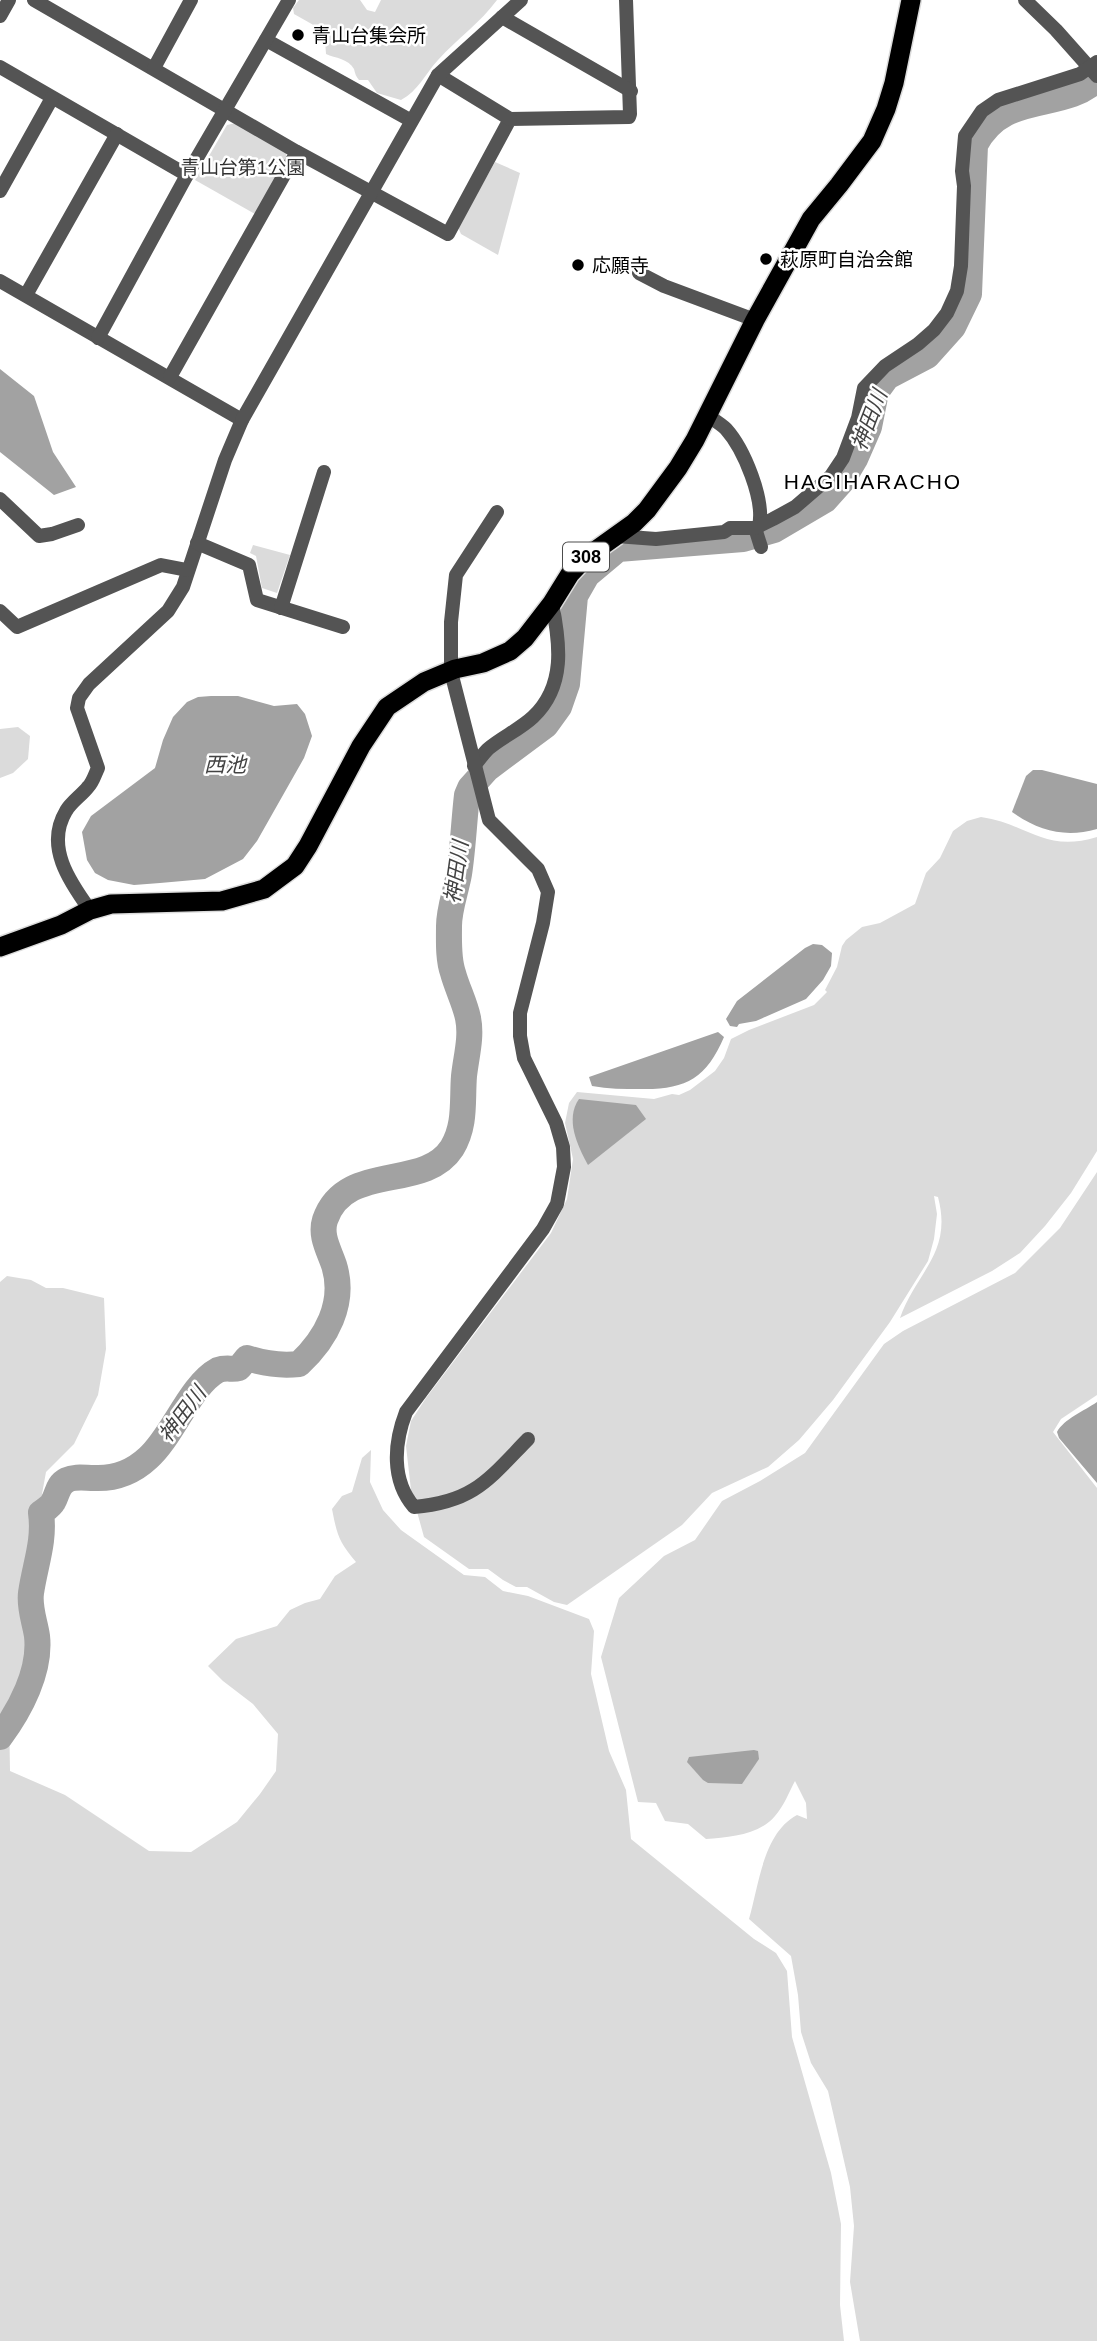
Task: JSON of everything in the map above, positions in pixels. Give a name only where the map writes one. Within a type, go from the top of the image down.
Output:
[{"type":"highway","name":"308","points":[[0,947],[111,904],[222,901],[264,889],[295,866],[309,846],[361,747],[387,707],[418,686],[456,669],[483,663],[510,651],[525,638],[570,574],[597,548],[634,523],[678,468],[811,219],[872,141],[894,83],[911,0]]},
{"type":"street","points":[[0,16],[9,0]]},
{"type":"street","points":[[34,0],[297,152],[448,234],[510,119]]},
{"type":"street","points":[[155,68],[191,0]]},
{"type":"street","points":[[97,338],[187,175],[289,0]]},
{"type":"street","points":[[90,910],[72,884],[61,861],[57,836],[66,810],[90,785],[98,768],[77,708],[79,698],[89,684],[168,611],[183,587],[225,460],[242,420],[410,120],[438,75],[521,0]]},
{"type":"street","points":[[438,75],[510,119],[629,117],[631,91],[626,0]]},
{"type":"street","points":[[617,536],[656,539],[724,532],[730,528],[757,527],[795,507],[831,476],[842,458],[858,418],[864,388],[885,366],[919,344],[934,330],[947,313],[957,291],[961,266],[965,136],[977,117],[998,100],[1095,69],[1025,0]]},
{"type":"street","points":[[502,18],[631,91]]},
{"type":"street","points":[[266,40],[410,120]]},
{"type":"street","points":[[0,67],[187,175]]},
{"type":"street","points":[[1,188],[52,98]]},
{"type":"street","points":[[26,295],[117,134]]},
{"type":"street","points":[[170,377],[297,152]]},
{"type":"street","points":[[639,273],[664,286],[755,320]]},
{"type":"street","points":[[0,281],[242,420]]},
{"type":"street","points":[[708,416],[725,428],[743,454],[762,514],[757,527],[761,547]]},
{"type":"street","points":[[281,608],[324,472]]},
{"type":"street","points":[[0,499],[39,536],[78,525]]},
{"type":"street","points":[[497,512],[456,575],[451,622],[451,672],[489,820],[538,869],[548,892],[543,923],[520,1013],[520,1037],[524,1058],[556,1123],[564,1147],[564,1167],[557,1204],[543,1229],[406,1412],[398,1432],[396,1447],[396,1464],[402,1487],[414,1507],[462,1497],[476,1490],[528,1439]]},
{"type":"street","points":[[197,543],[249,565],[257,600],[343,627]]},
{"type":"street","points":[[0,611],[17,627],[161,565],[187,570]]},
{"type":"street","points":[[474,766],[488,749],[533,717],[546,703],[559,665],[552,603]]},
{"type":"green space","points":[[299,0],[360,0],[367,10],[375,12],[381,0],[497,0],[438,60],[412,92],[401,100],[377,93],[368,80],[359,80],[349,63],[326,54],[325,40],[315,33],[317,27],[294,14],[293,8]]},
{"type":"green space","name":"青山台第1公園","points":[[236,123],[286,152],[287,161],[255,214],[195,180],[227,125]]},
{"type":"green space","points":[[495,162],[520,173],[498,255],[461,234],[458,227]]},
{"type":"green space","points":[[253,545],[290,555],[277,593],[262,588],[256,556],[250,553]]},
{"type":"green space","points":[[18,727],[30,736],[28,759],[13,773],[0,778],[0,729]]},
{"type":"green space","points":[[981,817],[1012,825],[1050,840],[1079,841],[1097,837],[1097,1151],[1071,1193],[1020,1253],[992,1271],[900,1318],[937,1248],[941,1233],[941,1216],[938,1197],[934,1196],[937,1214],[928,1261],[890,1322],[833,1400],[799,1440],[768,1467],[712,1493],[682,1525],[567,1605],[554,1602],[527,1587],[516,1587],[488,1569],[469,1569],[424,1537],[411,1490],[406,1446],[411,1421],[551,1233],[567,1199],[573,1159],[565,1123],[569,1103],[577,1092],[654,1099],[679,1095],[690,1090],[715,1071],[724,1058],[731,1039],[814,1005],[827,992],[825,990],[837,967],[846,940],[862,927],[880,923],[915,904],[926,873],[940,858],[953,831],[967,821]]},
{"type":"green space","points":[[1097,1172],[1097,1395],[1061,1419],[1053,1432],[1097,1488],[1097,2341],[860,2341],[850,2282],[854,2226],[850,2187],[828,2091],[811,2063],[801,2032],[791,1956],[749,1919],[770,1847],[786,1823],[797,1815],[807,1819],[806,1803],[795,1781],[778,1812],[761,1827],[744,1834],[706,1839],[688,1824],[665,1821],[656,1803],[638,1802],[601,1657],[619,1598],[664,1556],[695,1540],[722,1501],[805,1453],[884,1344],[903,1331],[1015,1273],[1060,1228]]},
{"type":"green space","points":[[7,1276],[31,1280],[46,1288],[63,1288],[104,1298],[106,1349],[98,1395],[74,1444],[46,1472],[22,1604],[29,1640],[27,1681],[9,1712],[10,1771],[65,1795],[149,1851],[191,1852],[237,1822],[276,1771],[278,1734],[253,1704],[208,1666],[236,1639],[277,1626],[290,1610],[320,1599],[335,1576],[356,1562],[340,1538],[332,1509],[342,1496],[352,1492],[362,1458],[371,1450],[370,1482],[383,1510],[401,1530],[464,1575],[485,1577],[503,1591],[528,1596],[589,1619],[594,1631],[591,1674],[609,1751],[626,1790],[631,1839],[754,1939],[776,1953],[787,1971],[792,2037],[831,2173],[841,2224],[840,2305],[844,2341],[0,2341],[0,1282]]},
{"type":"water","points":[[0,369],[34,396],[53,452],[76,487],[54,495],[0,452]]},
{"type":"water","name":"西池","points":[[238,696],[274,706],[297,704],[305,714],[312,736],[304,758],[257,841],[243,859],[205,879],[134,885],[108,880],[95,873],[87,860],[82,832],[91,816],[155,768],[173,717],[187,702],[198,697]]},
{"type":"water","points":[[1033,770],[1097,784],[1097,829],[1074,833],[1053,831],[1032,824],[1012,812],[1026,776]]},
{"type":"water","points":[[813,944],[822,945],[832,953],[831,966],[806,999],[756,1021],[739,1024],[737,1027],[730,1026],[726,1019],[737,1001]]},
{"type":"water","points":[[718,1032],[724,1037],[710,1063],[682,1084],[656,1089],[592,1086],[589,1077]]},
{"type":"water","points":[[579,1099],[636,1105],[646,1119],[588,1165],[574,1132],[573,1115]]},
{"type":"water","points":[[1097,1402],[1097,1483],[1059,1438],[1057,1432],[1069,1419]]},
{"type":"water","points":[[758,1751],[759,1759],[742,1784],[708,1783],[687,1762],[689,1757]]},
{"type":"waterway","name":"神田川","points":[[0,1737],[22,1702],[36,1663],[37,1636],[31,1599],[41,1543],[41,1513],[52,1503],[61,1484],[73,1478],[116,1476],[142,1463],[157,1449],[199,1387],[218,1370],[239,1368],[247,1358],[273,1364],[299,1364],[325,1332],[335,1306],[337,1279],[324,1232],[325,1220],[335,1202],[349,1190],[367,1183],[423,1170],[439,1161],[452,1148],[460,1131],[469,1025],[450,962],[449,926],[458,880],[467,795],[487,769],[546,725],[559,707],[567,684],[575,596],[587,575],[618,549],[743,539],[774,530],[825,500],[842,481],[855,459],[869,427],[876,392],[887,377],[927,356],[953,327],[969,294],[975,145],[987,127],[1002,116],[1017,108],[1068,96],[1097,79]]},
{"type":"place","name":"青山台集会所","points":[[298,35]]},
{"type":"place","name":"萩原町自治会館","points":[[766,259]]},
{"type":"place","name":"応願寺","points":[[578,265]]},
{"type":"district","name":"HAGIHARACHO","points":[[873,481]]}]
